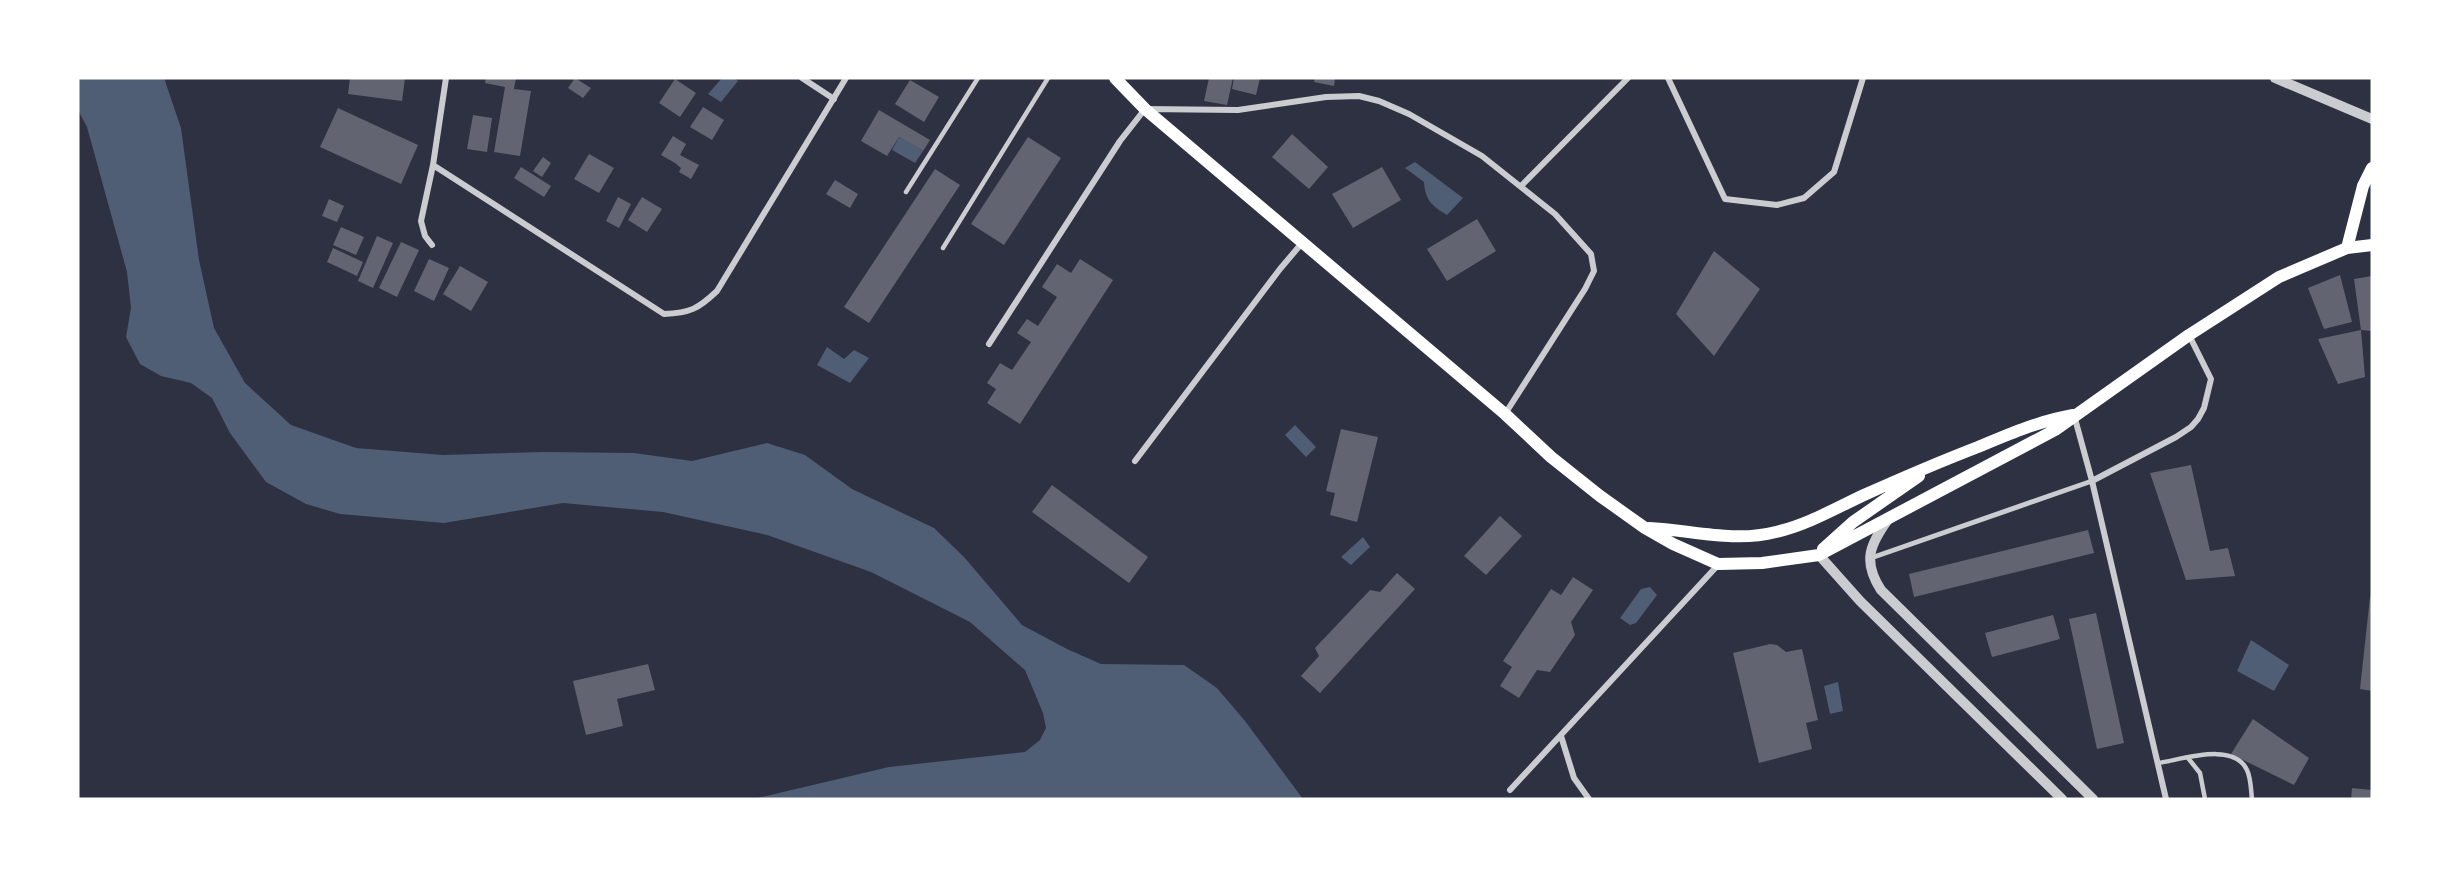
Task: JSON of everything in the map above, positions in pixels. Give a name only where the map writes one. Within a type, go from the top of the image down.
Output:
[{"type":"main road","points":[[1115,78],[1145,109],[1505,414],[1551,457],[1645,528],[1673,544],[1718,564],[1762,563],[1819,555],[2055,430],[2189,335],[2279,277],[2347,248],[2372,245]]},
{"type":"main road","points":[[2347,248],[2364,186],[2372,168]]},
{"type":"main road","points":[[1645,528],[1677,529],[1712,536],[1774,533],[1801,524],[1924,467],[2039,422],[2074,415]]},
{"type":"main road","points":[[1819,555],[1834,537],[1914,480],[1924,467]]},
{"type":"street","points":[[432,245],[425,236],[421,221],[433,165],[446,78]]},
{"type":"street","points":[[802,78],[834,99]]},
{"type":"street","points":[[433,165],[664,314],[688,313],[717,291],[846,78]]},
{"type":"street","points":[[1521,186],[1628,78]]},
{"type":"street","points":[[1668,78],[1725,200],[1777,206],[1804,198],[1834,172],[1863,78]]},
{"type":"street","points":[[2275,78],[2372,119]]},
{"type":"street","points":[[988,344],[1120,141],[1145,109],[1238,110],[1326,97],[1359,96],[1409,114],[1482,156],[1555,214],[1584,245],[1594,261],[1594,271],[1585,289],[1505,414]]},
{"type":"street","points":[[1135,461],[1302,243]]},
{"type":"street","points":[[1870,559],[2092,481],[2191,428],[2204,408],[2211,379],[2189,335]]},
{"type":"street","points":[[2074,415],[2092,481],[2166,799]]},
{"type":"street","points":[[1890,516],[1876,536],[1870,559],[1873,575],[1881,591],[2093,799]]},
{"type":"street","points":[[1819,555],[1860,601],[2062,799]]},
{"type":"street","points":[[1510,790],[1718,564]]},
{"type":"street","points":[[1561,736],[1574,778],[1589,799]]},
{"type":"lane","points":[[906,192],[978,78]]},
{"type":"lane","points":[[943,248],[1048,78]]},
{"type":"lane","points":[[2158,763],[2220,753],[2236,759],[2247,770],[2252,799]]},
{"type":"lane","points":[[2188,758],[2200,773],[2205,799]]},
{"type":"water","points":[[78,78],[164,78],[181,128],[199,260],[214,328],[245,383],[291,425],[356,448],[443,455],[542,452],[634,453],[692,461],[767,443],[805,455],[852,489],[934,528],[964,557],[1022,625],[1101,664],[1184,665],[1217,688],[1245,721],[1303,799],[753,799],[889,767],[1025,752],[1040,740],[1046,728],[1043,713],[1025,670],[970,622],[871,572],[767,535],[663,512],[563,503],[444,523],[340,514],[306,504],[266,482],[230,433],[212,398],[191,383],[161,376],[140,364],[126,337],[131,308],[127,272],[87,127],[78,110]]},
{"type":"water","points":[[722,78],[734,78],[738,81],[721,102],[708,94]]},
{"type":"water","points":[[899,137],[923,151],[915,163],[892,150]]},
{"type":"water","points":[[1415,162],[1463,198],[1447,215],[1430,202],[1424,182],[1405,168]]},
{"type":"water","points":[[827,347],[844,359],[854,350],[869,358],[850,383],[817,365]]},
{"type":"water","points":[[1295,425],[1316,447],[1306,457],[1285,435]]},
{"type":"water","points":[[1363,537],[1370,547],[1351,565],[1341,557]]},
{"type":"water","points":[[1650,587],[1657,595],[1636,623],[1630,625],[1620,618],[1641,589]]},
{"type":"water","points":[[2251,640],[2289,665],[2274,691],[2237,671]]},
{"type":"water","points":[[1838,682],[1843,711],[1830,714],[1824,686]]},
{"type":"building","points":[[350,78],[405,78],[402,101],[348,94]]},
{"type":"building","points":[[486,78],[516,78],[514,89],[531,91],[520,156],[494,152],[505,87],[485,83]]},
{"type":"building","points":[[575,78],[591,88],[583,98],[568,88]]},
{"type":"building","points":[[1209,78],[1233,78],[1227,105],[1204,101]]},
{"type":"building","points":[[1234,78],[1260,78],[1256,95],[1232,89]]},
{"type":"building","points":[[1315,78],[1335,78],[1334,86],[1314,82]]},
{"type":"building","points":[[675,79],[696,93],[680,117],[659,103]]},
{"type":"building","points":[[910,80],[939,97],[924,122],[895,104]]},
{"type":"building","points":[[703,107],[724,120],[712,140],[690,127]]},
{"type":"building","points":[[338,108],[418,145],[401,184],[320,147]]},
{"type":"building","points":[[879,110],[930,140],[923,151],[899,137],[887,156],[861,141]]},
{"type":"building","points":[[473,115],[492,118],[487,152],[467,149]]},
{"type":"building","points":[[1292,134],[1328,167],[1309,189],[1272,157]]},
{"type":"building","points":[[673,136],[686,144],[680,155],[699,165],[691,179],[679,172],[681,168],[675,163],[661,155]]},
{"type":"building","points":[[1028,137],[1061,158],[1004,245],[971,224]]},
{"type":"building","points":[[589,154],[614,168],[599,193],[574,179]]},
{"type":"building","points":[[543,157],[551,163],[542,177],[533,171]]},
{"type":"building","points":[[521,167],[551,186],[544,197],[514,178]]},
{"type":"building","points":[[1382,167],[1401,200],[1353,228],[1332,194]]},
{"type":"building","points":[[935,169],[960,185],[869,323],[844,307]]},
{"type":"building","points":[[835,180],[858,194],[850,208],[826,194]]},
{"type":"building","points":[[618,197],[631,204],[619,228],[606,221]]},
{"type":"building","points":[[642,197],[662,209],[647,232],[628,220]]},
{"type":"building","points":[[329,199],[344,206],[337,222],[322,216]]},
{"type":"building","points":[[1477,219],[1496,251],[1447,281],[1427,249]]},
{"type":"building","points":[[341,227],[364,237],[356,255],[333,245]]},
{"type":"building","points":[[377,236],[393,243],[373,288],[358,281]]},
{"type":"building","points":[[401,242],[419,250],[397,297],[379,288]]},
{"type":"building","points":[[333,248],[363,262],[357,276],[327,262]]},
{"type":"building","points":[[1714,251],[1760,289],[1714,356],[1676,314]]},
{"type":"building","points":[[429,259],[449,268],[434,301],[414,291]]},
{"type":"building","points":[[1080,259],[1113,280],[1020,424],[987,403],[996,389],[987,383],[1000,363],[1012,370],[1031,342],[1017,333],[1027,319],[1038,326],[1057,297],[1042,287],[1057,264],[1071,273]]},
{"type":"building","points":[[460,266],[488,282],[471,311],[443,294]]},
{"type":"building","points":[[2340,275],[2352,322],[2324,329],[2308,288]]},
{"type":"building","points":[[2372,276],[2372,331],[2361,330],[2354,279]]},
{"type":"building","points":[[2361,330],[2365,377],[2338,384],[2318,339]]},
{"type":"building","points":[[1341,429],[1378,437],[1357,522],[1330,515],[1335,493],[1326,491]]},
{"type":"building","points":[[2191,465],[2210,551],[2228,548],[2235,576],[2186,580],[2150,473]]},
{"type":"building","points":[[1052,485],[1148,557],[1129,583],[1032,512]]},
{"type":"building","points":[[1500,516],[1522,536],[1486,575],[1464,556]]},
{"type":"building","points":[[2088,530],[2094,553],[1914,597],[1909,574]]},
{"type":"building","points":[[1397,573],[1415,589],[1320,693],[1301,676],[1319,656],[1315,648],[1370,590],[1380,592]]},
{"type":"building","points":[[1573,577],[1593,590],[1571,622],[1575,635],[1550,672],[1537,670],[1519,698],[1500,686],[1512,667],[1503,661],[1551,589],[1561,595]]},
{"type":"building","points":[[2370,597],[2372,597],[2372,691],[2360,689]]},
{"type":"building","points":[[2096,613],[2124,743],[2097,749],[2069,619]]},
{"type":"building","points":[[2053,615],[2060,639],[1992,657],[1985,633]]},
{"type":"building","points":[[1770,644],[1777,645],[1786,652],[1802,649],[1818,720],[1806,723],[1812,749],[1759,763],[1733,653]]},
{"type":"building","points":[[648,664],[655,690],[617,699],[623,726],[586,735],[573,681]]},
{"type":"building","points":[[2253,719],[2309,758],[2294,785],[2231,754]]},
{"type":"building","points":[[2352,788],[2372,790],[2372,799],[2351,799]]}]
